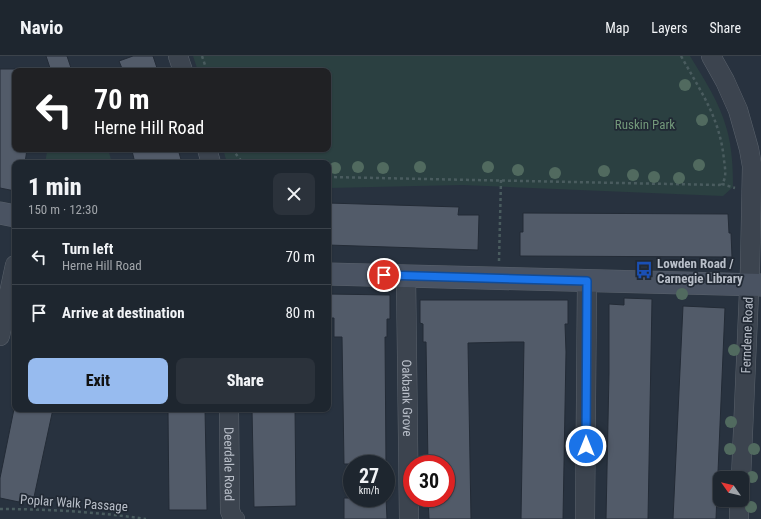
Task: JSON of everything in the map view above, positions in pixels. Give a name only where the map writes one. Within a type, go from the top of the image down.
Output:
[{"type":"street","points":[[178,56],[182,68]]},
{"type":"street","name":"Ferndene Road","points":[[711,56],[738,110],[749,149],[752,166],[755,286],[742,471]]},
{"type":"street","points":[[0,213],[12,215]]},
{"type":"street","points":[[331,274],[755,286]]},
{"type":"street","name":"Oakbank Grove","points":[[406,276],[408,519]]},
{"type":"street","points":[[0,336],[12,279]]},
{"type":"street","points":[[585,519],[587,281]]},
{"type":"street","name":"Deerdale Road","points":[[229,412],[230,511],[234,518]]},
{"type":"street","points":[[739,519],[740,507]]},
{"type":"path","points":[[202,56],[206,68]]},
{"type":"path","points":[[681,56],[713,114],[720,135],[726,173],[722,184]]},
{"type":"path","points":[[234,152],[241,160]]},
{"type":"path","points":[[331,178],[722,184],[737,188]]},
{"type":"path","points":[[499,265],[501,180]]},
{"type":"path","name":"Poplar Walk Passage","points":[[0,510],[26,509],[107,514],[146,519]]},
{"type":"green space","name":"Ruskin Park","points":[[193,56],[690,56],[711,92],[724,120],[731,151],[733,187],[723,196],[462,185],[331,188],[331,160],[226,160],[224,152],[331,152],[331,68],[197,68]]},
{"type":"green space","points":[[47,152],[109,152],[111,160],[46,160]]},
{"type":"building","points":[[46,56],[67,56],[71,68],[50,68]]},
{"type":"building","points":[[133,56],[153,56],[157,68],[122,68],[119,61]]},
{"type":"building","points":[[0,69],[12,69],[12,152],[27,152],[25,160],[12,160],[12,190],[0,188]]},
{"type":"building","points":[[132,152],[179,152],[181,160],[134,160]]},
{"type":"building","points":[[331,203],[459,207],[458,215],[479,215],[478,250],[331,245]]},
{"type":"building","points":[[523,213],[728,214],[729,233],[731,233],[732,257],[520,256],[520,232],[523,232]]},
{"type":"building","points":[[331,294],[390,295],[390,319],[387,319],[387,337],[385,337],[386,455],[344,455],[342,337],[334,337],[334,318],[331,318]]},
{"type":"building","points":[[624,298],[652,299],[648,519],[606,519],[609,304],[624,305]]},
{"type":"building","points":[[420,300],[568,300],[568,324],[565,324],[566,352],[563,519],[521,519],[524,342],[512,342],[468,343],[471,519],[429,519],[428,507],[455,507],[455,455],[428,455],[426,342],[423,342],[423,324],[420,323]]},
{"type":"building","points":[[683,306],[725,308],[718,471],[713,471],[713,507],[717,507],[716,519],[673,519]]},
{"type":"building","points":[[13,412],[52,412],[34,497],[21,494],[19,502],[0,498],[0,478]]},
{"type":"building","points":[[168,412],[205,412],[207,510],[169,510]]},
{"type":"building","points":[[252,412],[295,412],[296,506],[254,507]]},
{"type":"building","points":[[344,507],[386,507],[387,519],[344,519]]},
{"type":"place","name":"Lowden Road / Carnegie Library","points":[[644,270]]},
{"type":"route","points":[[384,275],[587,281],[586,446]]}]
